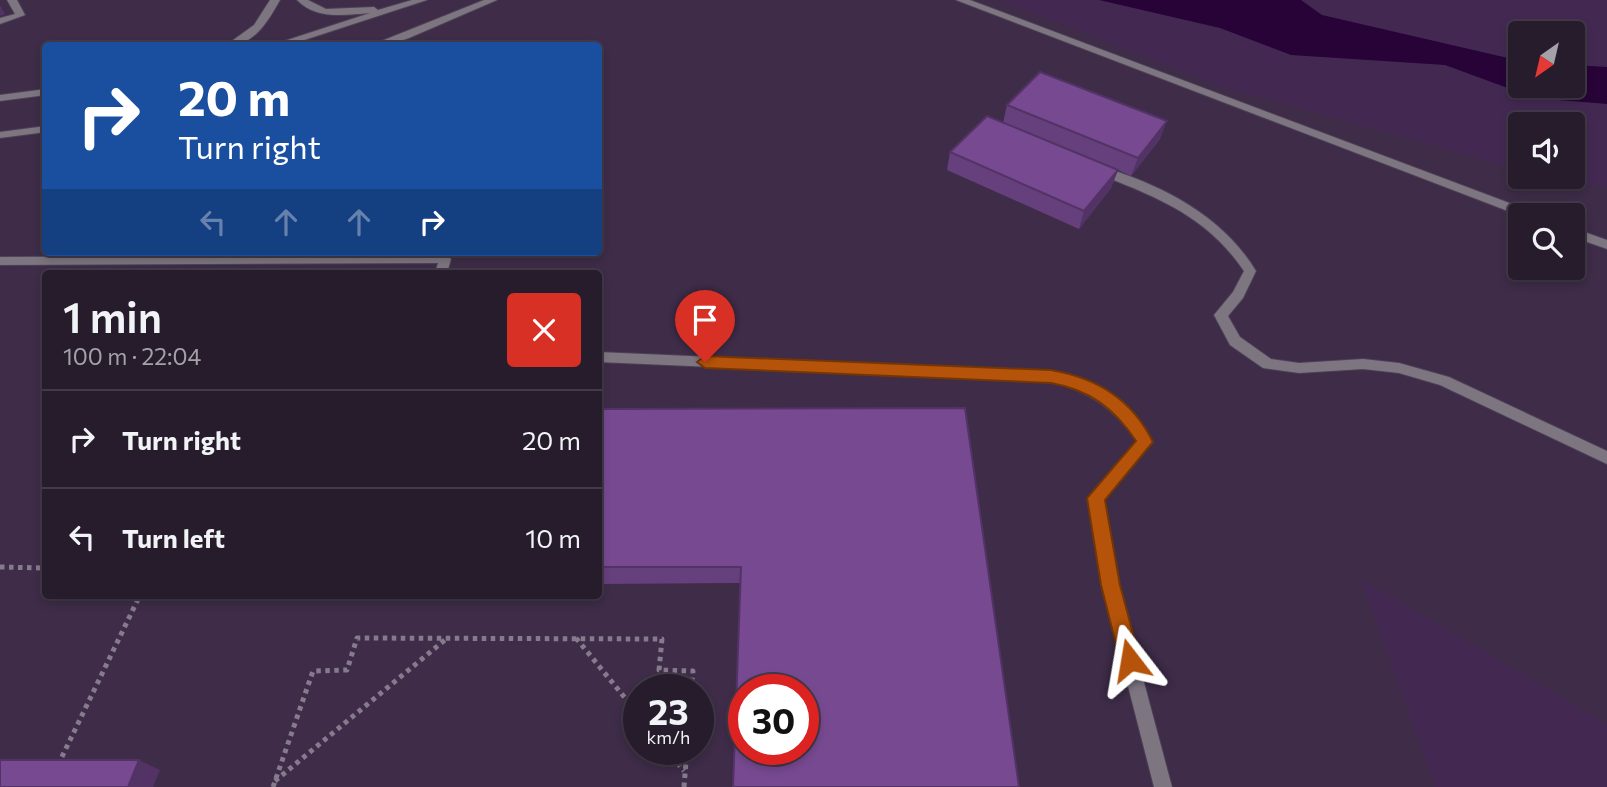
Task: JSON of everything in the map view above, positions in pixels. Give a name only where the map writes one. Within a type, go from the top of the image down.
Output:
[{"type":"street","points":[[0,21],[20,15],[12,0]]},
{"type":"street","points":[[239,42],[259,28],[275,0]]},
{"type":"street","points":[[302,0],[309,7],[327,12],[394,10]]},
{"type":"street","points":[[287,42],[422,0]]},
{"type":"street","points":[[387,42],[492,0]]},
{"type":"street","points":[[961,0],[1508,207]]},
{"type":"street","points":[[0,98],[42,93]]},
{"type":"street","points":[[0,135],[42,130]]},
{"type":"street","points":[[1088,165],[1186,205],[1235,246],[1251,271],[1238,295],[1221,315],[1235,341],[1268,364],[1299,368],[1363,364],[1399,368],[1433,378],[1607,458]]},
{"type":"street","points":[[1585,237],[1607,245]]},
{"type":"street","points":[[0,261],[444,259],[442,270]]},
{"type":"street","points":[[145,270],[150,260]]},
{"type":"street","points":[[602,357],[1051,377],[1075,381],[1095,389],[1111,400],[1129,418],[1145,442],[1096,498],[1111,585],[1163,787]]},
{"type":"path","points":[[0,568],[42,568]]},
{"type":"path","points":[[56,769],[138,599]]},
{"type":"path","points":[[274,784],[313,671],[347,670],[357,638],[662,639],[659,670],[693,671],[693,674]]},
{"type":"path","points":[[274,784],[447,638]]},
{"type":"path","points":[[576,638],[623,695]]},
{"type":"path","points":[[679,765],[685,772]]},
{"type":"path","points":[[684,787],[686,765]]},
{"type":"shaded area","points":[[0,0],[1607,0],[1607,787],[0,787]]},
{"type":"shaded area","points":[[999,0],[1607,0],[1607,186],[1585,185],[1585,112],[1508,112],[1508,166],[1227,88]]},
{"type":"shaded area","points":[[1099,0],[1301,0],[1322,15],[1508,58],[1508,88],[1445,65],[1291,55],[1220,28]]},
{"type":"shaded area","points":[[1586,66],[1607,67],[1607,104],[1535,98],[1586,98]]},
{"type":"shaded area","points":[[1361,579],[1607,724],[1607,787],[1435,787]]},
{"type":"building","points":[[1040,72],[1167,121],[1138,158],[1007,105]]},
{"type":"building","points":[[987,116],[1118,170],[1084,211],[950,152]]},
{"type":"building","points":[[965,408],[1019,787],[733,787],[734,765],[819,765],[819,674],[737,674],[741,567],[602,567],[602,409]]},
{"type":"building","points":[[0,760],[139,760],[128,787],[0,787]]},
{"type":"route","points":[[705,362],[1051,377],[1075,381],[1095,389],[1111,400],[1129,418],[1145,442],[1096,498],[1111,585],[1130,660]]}]
